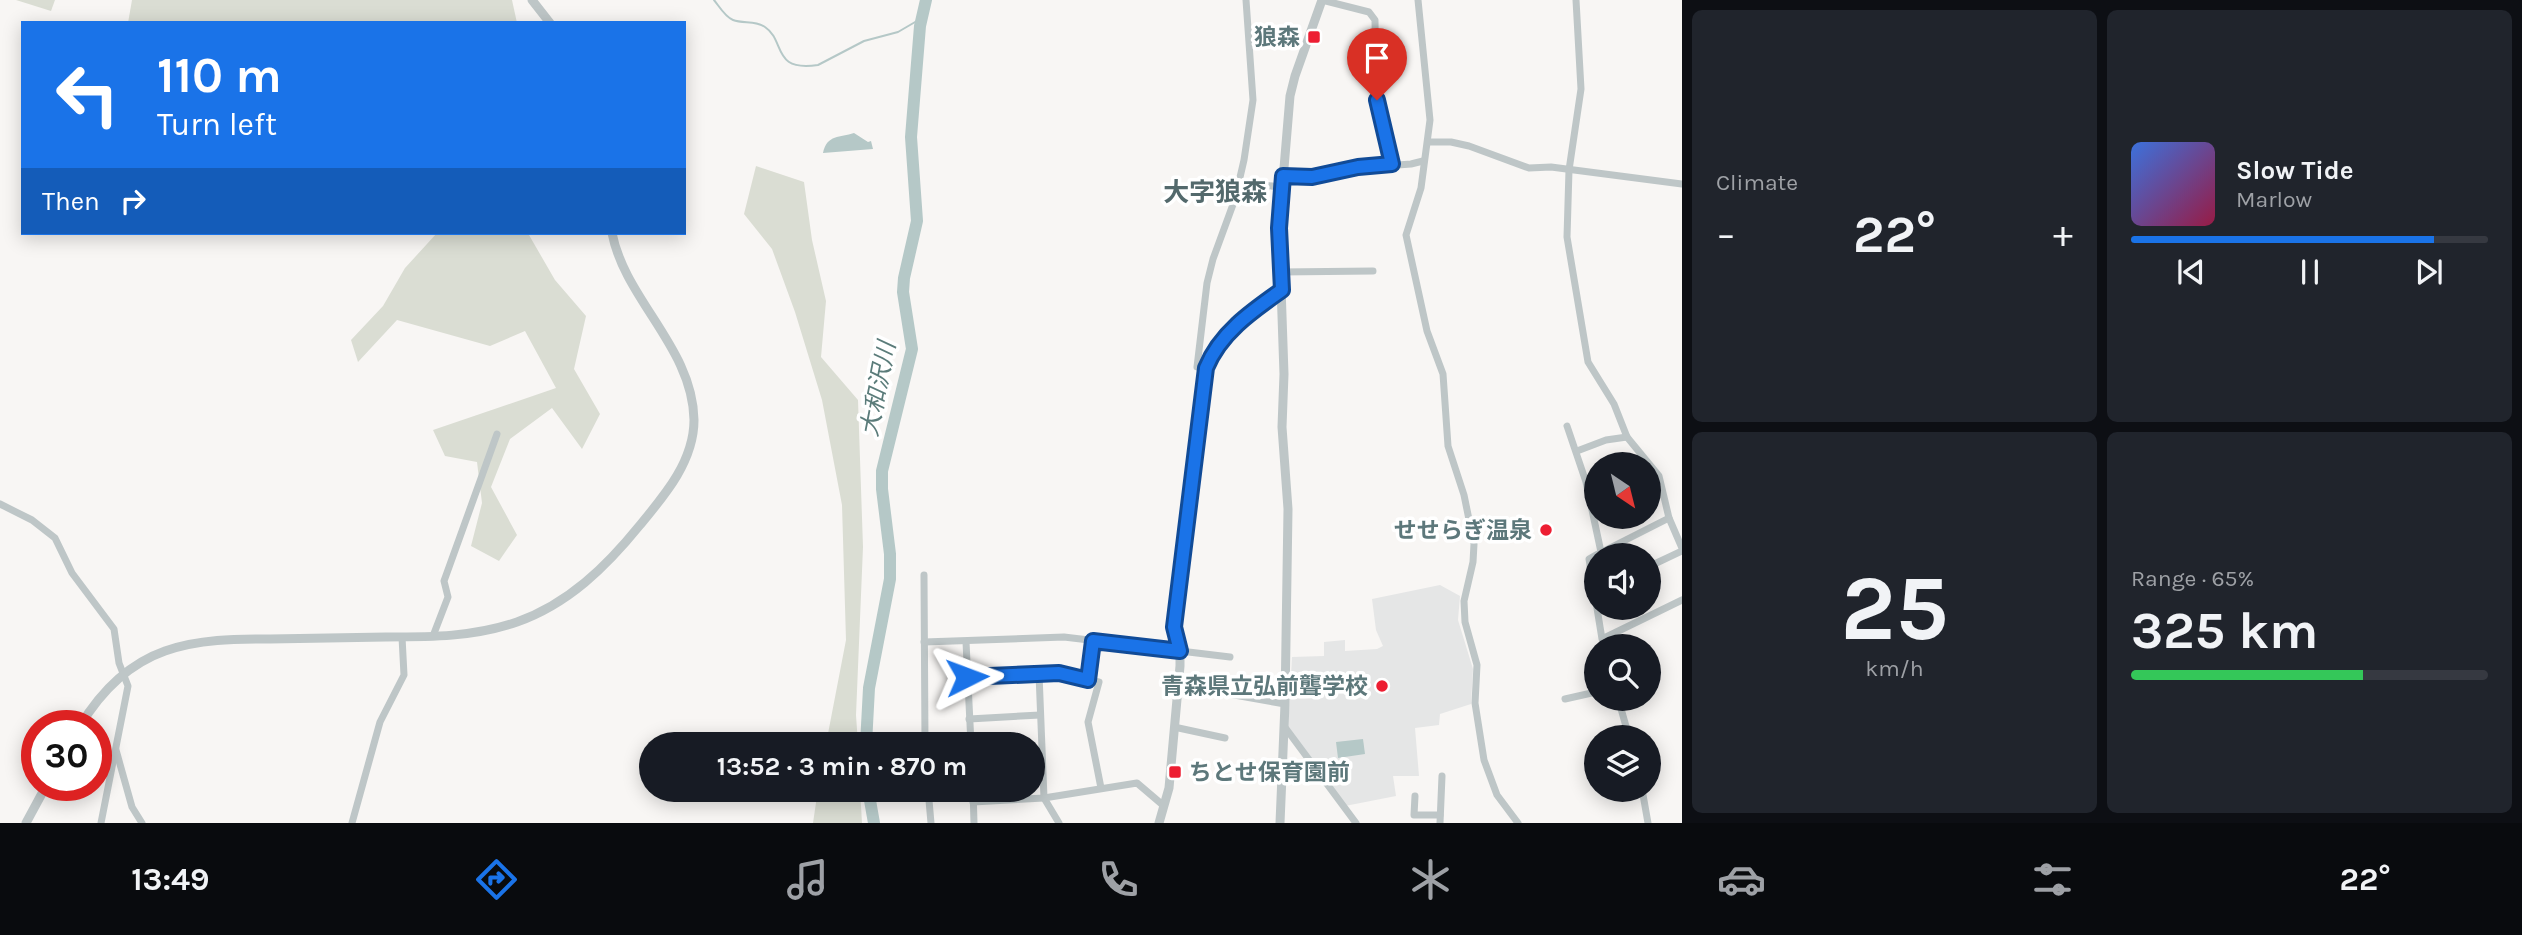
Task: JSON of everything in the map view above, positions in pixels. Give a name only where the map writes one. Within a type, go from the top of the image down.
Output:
[{"type":"street","points":[[532,0],[548,21]]},
{"type":"street","points":[[1206,368],[1197,367],[1207,283],[1239,183],[1246,150],[1253,87],[1246,0]]},
{"type":"street","points":[[1280,823],[1288,509],[1282,427],[1284,374],[1279,228],[1290,96],[1322,0],[1369,12],[1375,20],[1377,100],[1392,164]]},
{"type":"street","points":[[1418,0],[1430,120],[1421,188],[1406,235],[1427,331],[1443,374],[1448,446],[1461,484],[1474,544],[1473,562],[1464,601],[1465,622],[1477,665],[1475,703],[1484,761],[1497,794],[1518,823]]},
{"type":"street","points":[[1576,0],[1581,89],[1569,170],[1568,243],[1588,362],[1614,404],[1627,437],[1638,452]]},
{"type":"street","points":[[1428,142],[1451,142],[1469,146],[1529,168],[1550,167],[1682,184]]},
{"type":"street","points":[[1283,176],[1312,177],[1358,167],[1423,161]]},
{"type":"street","points":[[1239,183],[1282,187]]},
{"type":"street","points":[[92,710],[108,688],[124,674],[165,651],[209,642],[473,634],[495,629],[537,613],[587,582],[619,551],[652,511],[682,467],[692,438],[694,421],[690,388],[678,360],[625,268],[613,235]]},
{"type":"street","points":[[1281,272],[1373,271]]},
{"type":"street","points":[[1159,823],[1169,788],[1180,651],[1174,627],[1206,368],[1212,355],[1236,326],[1282,290]]},
{"type":"street","points":[[1567,426],[1584,475]]},
{"type":"street","points":[[433,636],[448,597],[443,581],[497,434]]},
{"type":"street","points":[[1577,451],[1606,440],[1627,437]]},
{"type":"street","points":[[1661,496],[1682,549],[1661,560]]},
{"type":"street","points":[[0,504],[32,520],[55,538],[72,573],[114,629],[119,663],[128,686],[101,823]]},
{"type":"street","points":[[1620,543],[1669,518]]},
{"type":"street","points":[[924,575],[925,732]]},
{"type":"street","points":[[1619,634],[1682,600]]},
{"type":"street","points":[[352,823],[380,722],[404,675],[402,637]]},
{"type":"street","points":[[924,642],[1064,637],[1230,657]]},
{"type":"street","points":[[1088,680],[1093,641]]},
{"type":"street","points":[[966,642],[970,732]]},
{"type":"street","points":[[967,677],[1059,673],[1099,682],[1088,722],[1101,788]]},
{"type":"street","points":[[1039,674],[1041,732]]},
{"type":"street","points":[[1178,685],[1285,704]]},
{"type":"street","points":[[1565,699],[1584,695]]},
{"type":"street","points":[[969,719],[1040,715]]},
{"type":"street","points":[[1283,726],[1356,823]]},
{"type":"street","points":[[1174,727],[1225,738]]},
{"type":"street","points":[[116,750],[132,807],[142,823]]},
{"type":"street","points":[[1415,796],[1414,815],[1440,819],[1442,776]]},
{"type":"street","points":[[1045,798],[1137,783],[1164,806]]},
{"type":"street","points":[[1045,800],[1059,823]]},
{"type":"street","points":[[26,823],[38,801]]},
{"type":"street","points":[[929,802],[931,823]]},
{"type":"street","points":[[974,802],[974,823]]},
{"type":"street","points":[[1644,802],[1648,823]]},
{"type":"shaded area","points":[[16,0],[55,0],[51,11]]},
{"type":"shaded area","points":[[132,0],[512,0],[517,21],[128,21]]},
{"type":"shaded area","points":[[854,133],[868,142],[871,141],[873,149],[823,153],[831,140]]},
{"type":"shaded area","points":[[756,166],[804,182],[812,240],[826,301],[821,357],[858,400],[863,547],[857,732],[828,732],[846,640],[842,505],[822,400],[772,249],[744,214]]},
{"type":"shaded area","points":[[435,235],[529,235],[555,280],[586,316],[574,369],[600,414],[582,449],[552,408],[510,439],[491,487],[517,535],[499,561],[471,546],[482,503],[477,462],[445,456],[433,430],[556,388],[525,331],[490,346],[397,320],[358,362],[351,340],[383,306],[405,268]]},
{"type":"shaded area","name":"青森県立弘前聾学校","points":[[1440,585],[1460,596],[1458,620],[1473,669],[1471,704],[1440,714],[1439,725],[1415,728],[1419,776],[1393,776],[1396,796],[1345,806],[1288,731],[1292,657],[1324,656],[1324,642],[1345,640],[1345,651],[1377,649],[1383,646],[1376,630],[1372,599]]},
{"type":"shaded area","points":[[1363,739],[1365,754],[1338,758],[1336,742]]},
{"type":"shaded area","points":[[816,802],[861,802],[862,823],[813,823]]},
{"type":"waterway","points":[[714,0],[730,19],[765,27],[776,40],[786,60],[803,66],[818,65],[864,41],[898,32],[922,18]]},
{"type":"waterway","name":"大和沢川","points":[[867,732],[869,688],[890,579],[882,471],[912,349],[903,292],[917,221],[911,137],[920,26],[926,0]]},
{"type":"waterway","name":"大和沢川","points":[[870,802],[874,823]]},
{"type":"place","name":"狼森","points":[[1314,37]]},
{"type":"place","name":"せせらぎ温泉","points":[[1546,530]]},
{"type":"place","name":"青森県立弘前聾学校","points":[[1382,686]]},
{"type":"place","name":"ちとせ保育園前","points":[[1175,772]]},
{"type":"district","name":"大字狼森","points":[[1215,192]]},
{"type":"route","points":[[967,677],[1059,673],[1088,680],[1093,641],[1180,651],[1174,627],[1206,368],[1212,355],[1236,326],[1282,290],[1279,228],[1283,176],[1312,177],[1358,167],[1392,164],[1377,100]]}]
